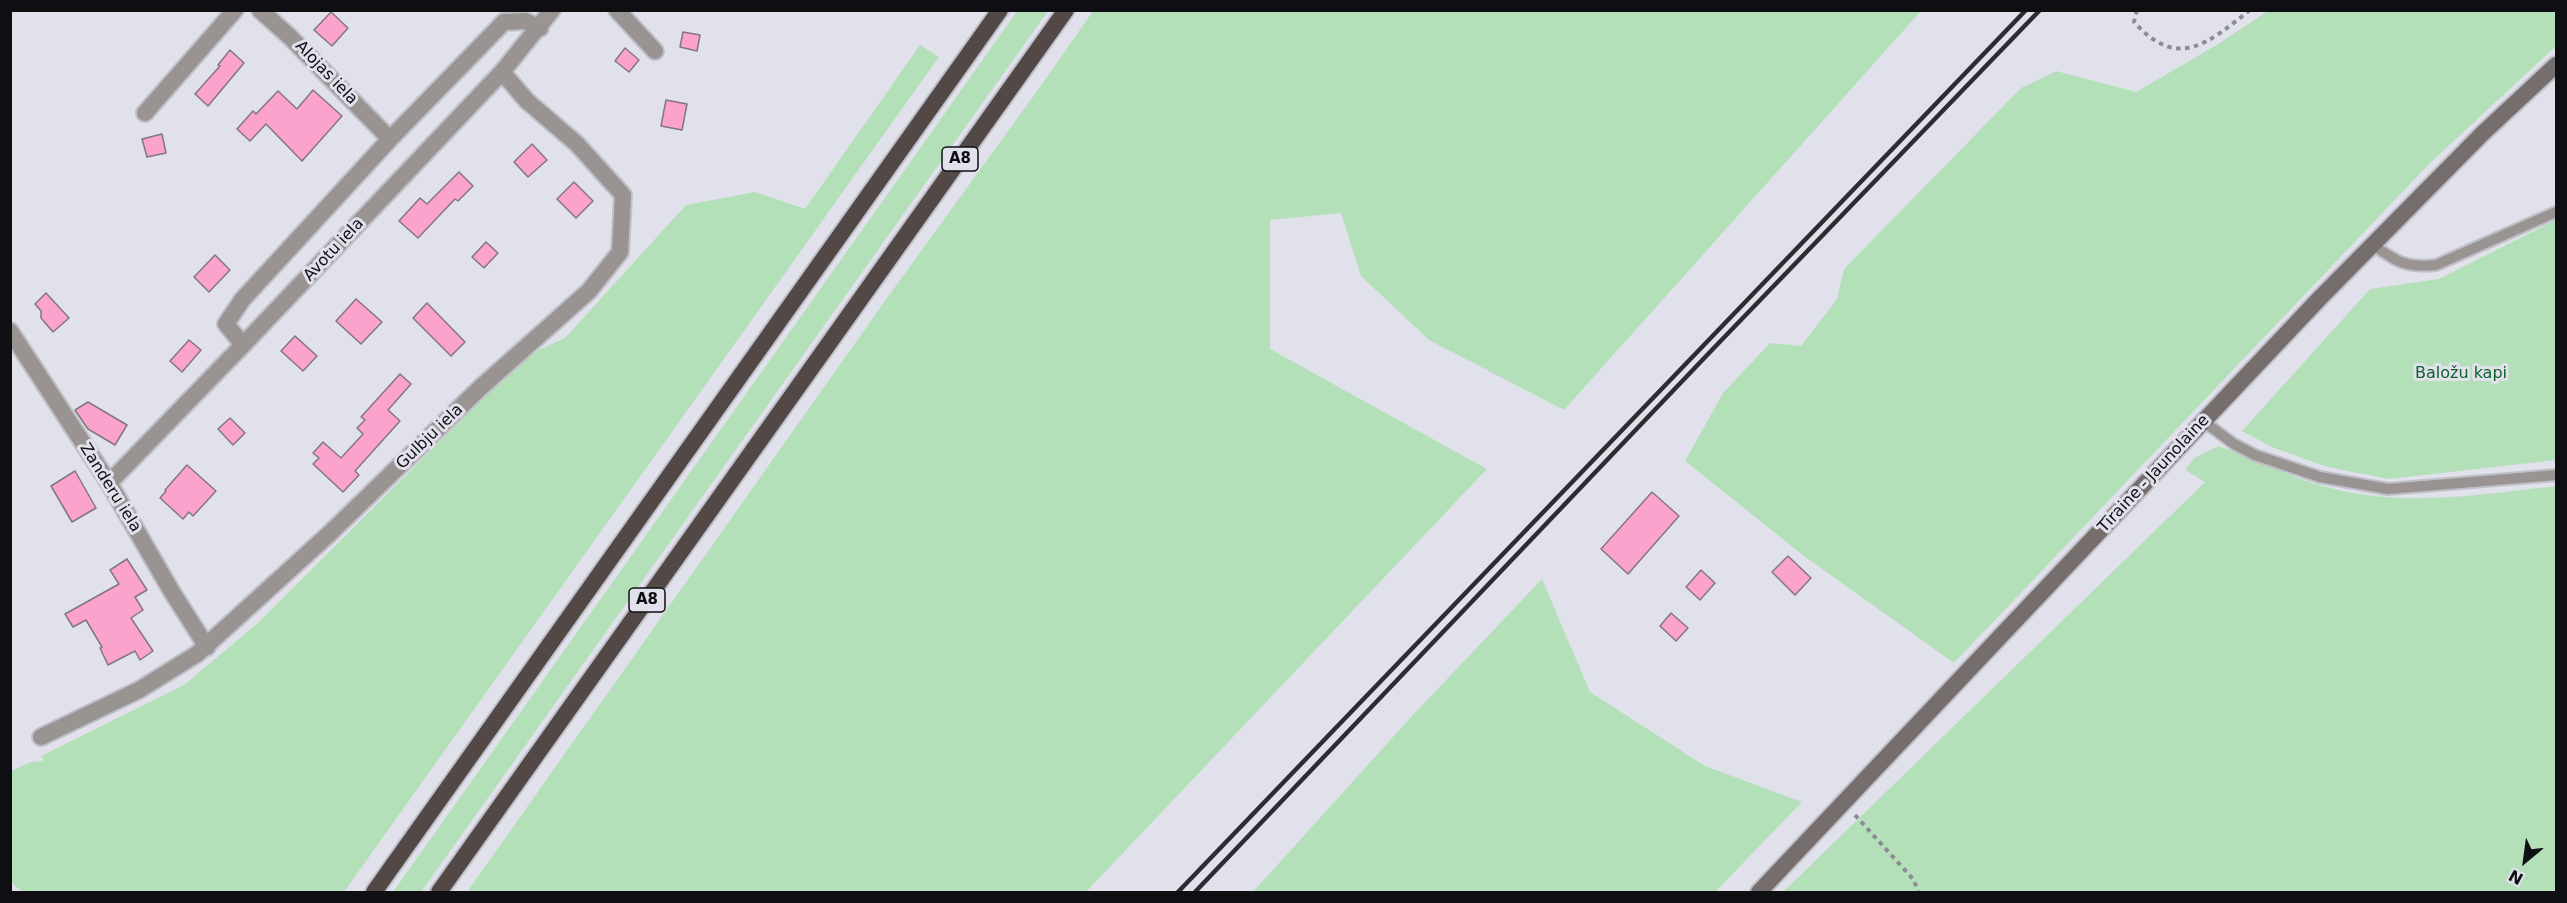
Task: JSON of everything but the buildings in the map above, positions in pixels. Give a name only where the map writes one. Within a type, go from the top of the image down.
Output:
[{"type":"highway","points":[[374,892],[1000,10]]},
{"type":"highway","name":"A8","points":[[439,892],[1066,10]]},
{"type":"main road","name":"Tīraine - Jaunolaine","points":[[1759,892],[2203,421],[2483,133],[2556,65]]},
{"type":"street","points":[[145,113],[235,10]]},
{"type":"street","name":"Alojas iela","points":[[260,10],[290,37],[390,139]]},
{"type":"street","name":"Avotu iela","points":[[109,483],[502,72],[540,28],[552,10]]},
{"type":"street","points":[[617,10],[655,51]]},
{"type":"street","points":[[243,345],[226,324],[242,300],[390,139],[504,22],[525,21],[540,28]]},
{"type":"street","name":"Gulbju iela","points":[[41,738],[139,690],[207,647],[329,534],[480,388],[589,291],[620,252],[624,195],[577,144],[527,101],[502,72]]},
{"type":"street","name":"Zanderu iela","points":[[10,331],[109,483],[172,592],[207,647]]},
{"type":"lane","points":[[2373,245],[2394,260],[2416,267],[2436,265],[2556,212]]},
{"type":"lane","points":[[2203,421],[2234,444],[2255,455],[2320,477],[2388,489],[2556,476]]},
{"type":"path","points":[[2137,10],[2134,22],[2147,37],[2171,48],[2187,49],[2216,37],[2250,10]]},
{"type":"path","points":[[1844,802],[1914,880],[1918,892]]},
{"type":"green space","points":[[1018,10],[1048,11],[421,892],[393,892]]},
{"type":"green space","points":[[1093,11],[1921,11],[1564,410],[1429,340],[1361,276],[1341,213],[1270,220],[1270,349],[1487,469],[1086,892],[467,892],[887,298]]},
{"type":"green space","points":[[2268,11],[2556,11],[2556,46],[2428,165],[1954,663],[1804,556],[1685,461],[1723,393],[1770,343],[1801,346],[1837,299],[1844,269],[2021,88],[2056,71],[2136,92],[2215,46]]},
{"type":"green space","points":[[920,45],[939,57],[344,892],[22,892],[11,882],[11,771],[31,762],[42,761],[41,756],[184,685],[259,622],[457,424],[479,394],[514,361],[565,338],[686,205],[755,192],[805,209]]},
{"type":"green space","name":"Baložu kapi","points":[[2556,220],[2556,460],[2389,479],[2327,467],[2272,447],[2242,431],[2370,289],[2439,279]]},
{"type":"green space","points":[[2218,446],[2316,484],[2346,492],[2376,496],[2436,498],[2556,486],[2556,892],[1783,892],[2205,482],[2185,470],[2194,458]]},
{"type":"green space","points":[[1542,579],[1590,692],[1705,766],[1802,802],[1715,892],[1253,892],[1411,717]]},
{"type":"railway","points":[[1178,892],[2026,10]]},
{"type":"railway","points":[[1195,892],[2040,10]]}]
